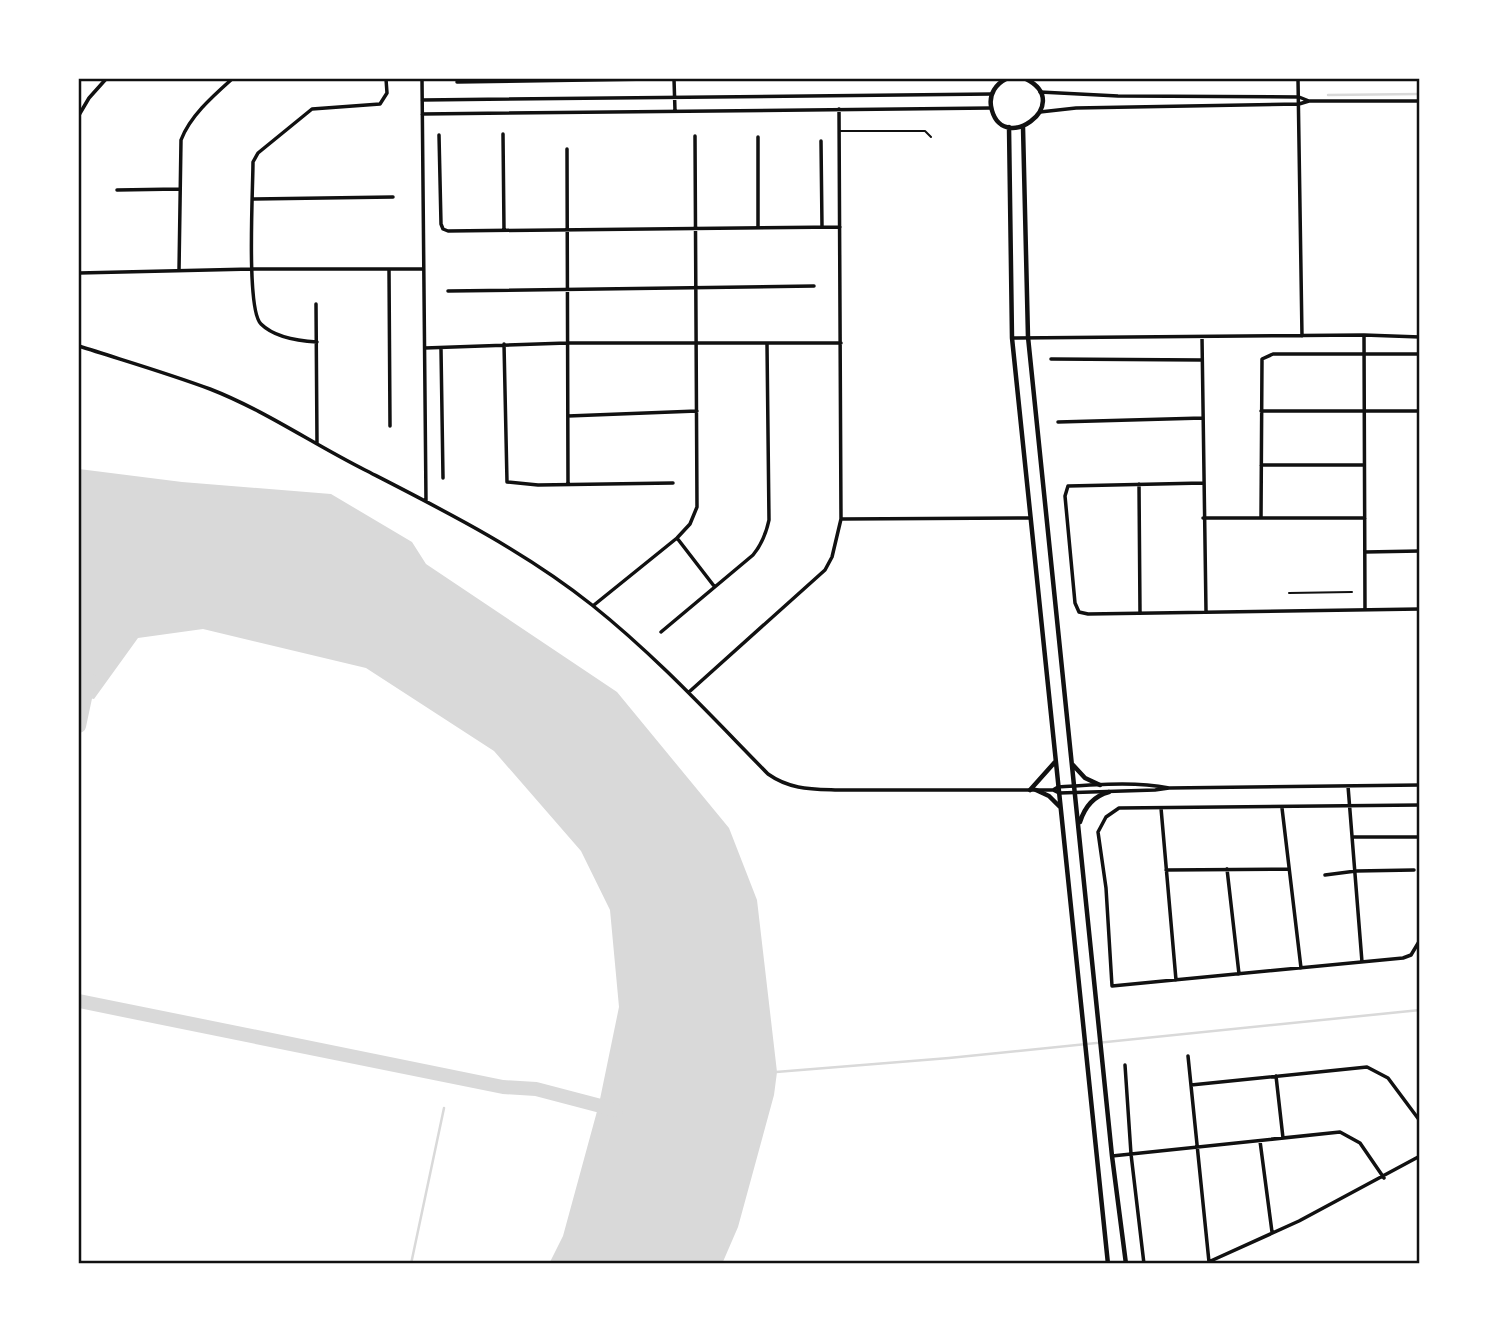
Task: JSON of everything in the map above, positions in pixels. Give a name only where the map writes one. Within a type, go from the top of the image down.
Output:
[{"type":"street","points":[[79,116],[89,97],[106,79]]},
{"type":"street","points":[[179,271],[179,151],[183,133],[197,114],[232,79]]},
{"type":"street","points":[[317,342],[288,338],[261,324],[256,316],[253,306],[252,269],[253,162],[258,153],[312,109],[380,104],[387,93],[386,79]]},
{"type":"street","points":[[422,79],[426,501]]},
{"type":"street","points":[[457,82],[652,79]]},
{"type":"street","points":[[674,79],[675,111]]},
{"type":"street","points":[[1006,79],[995,87],[991,108],[997,120],[1009,127],[1023,127],[1036,119],[1040,112],[1040,92],[1026,79]]},
{"type":"street","points":[[1298,79],[1302,336]]},
{"type":"street","points":[[1040,92],[1118,96],[1298,97],[1309,101]]},
{"type":"street","points":[[422,100],[992,94]]},
{"type":"street","points":[[1040,112],[1076,108],[1299,104],[1309,101],[1420,101]]},
{"type":"street","points":[[422,114],[991,108]]},
{"type":"street","points":[[689,692],[825,570],[832,557],[841,519],[839,109]]},
{"type":"street","points":[[1009,127],[1012,338],[1108,1264]]},
{"type":"street","points":[[1023,127],[1028,337],[1112,1156],[1126,1264]]},
{"type":"street","points":[[503,134],[504,231]]},
{"type":"street","points":[[439,135],[441,224],[443,229],[448,231],[840,227]]},
{"type":"street","points":[[593,606],[677,538],[690,524],[697,507],[695,136]]},
{"type":"street","points":[[758,137],[758,228]]},
{"type":"street","points":[[821,141],[822,227]]},
{"type":"street","points":[[567,149],[568,484]]},
{"type":"street","points":[[117,190],[179,189]]},
{"type":"street","points":[[253,199],[393,197]]},
{"type":"street","points":[[389,268],[390,426]]},
{"type":"street","points":[[79,273],[423,269]]},
{"type":"street","points":[[448,291],[814,286]]},
{"type":"street","points":[[316,304],[317,443]]},
{"type":"street","points":[[1364,335],[1365,610]]},
{"type":"street","points":[[1012,338],[1364,335],[1420,337]]},
{"type":"street","points":[[1202,337],[1206,612]]},
{"type":"street","points":[[425,348],[567,343],[841,343]]},
{"type":"street","points":[[504,344],[505,478],[511,484],[673,483]]},
{"type":"street","points":[[661,632],[753,555],[761,545],[769,520],[767,344]]},
{"type":"street","points":[[79,346],[211,389],[426,501],[520,554],[593,606],[662,665],[768,774],[791,786],[835,790],[1109,792],[1169,788],[1420,785]]},
{"type":"street","points":[[442,349],[443,478]]},
{"type":"street","points":[[1261,518],[1261,362],[1264,357],[1273,354],[1420,354]]},
{"type":"street","points":[[1051,359],[1202,360]]},
{"type":"street","points":[[568,416],[697,411]]},
{"type":"street","points":[[1261,411],[1420,411]]},
{"type":"street","points":[[1058,422],[1202,418]]},
{"type":"street","points":[[1261,465],[1364,465]]},
{"type":"street","points":[[1203,483],[1072,485],[1066,489],[1075,603],[1079,612],[1420,609]]},
{"type":"street","points":[[1139,484],[1140,613]]},
{"type":"street","points":[[841,519],[1030,518]]},
{"type":"street","points":[[1203,518],[1364,518]]},
{"type":"street","points":[[677,538],[714,586]]},
{"type":"street","points":[[1365,552],[1420,551]]},
{"type":"street","points":[[1033,790],[1055,761]]},
{"type":"street","points":[[1072,765],[1085,778],[1100,785]]},
{"type":"street","points":[[1057,790],[1100,785],[1154,785],[1169,788]]},
{"type":"street","points":[[1348,786],[1362,962]]},
{"type":"street","points":[[1033,790],[1049,796],[1060,808]]},
{"type":"street","points":[[1079,827],[1089,803],[1098,795],[1109,792]]},
{"type":"street","points":[[1420,805],[1119,808],[1106,817],[1098,832],[1106,888],[1112,986],[1408,957],[1420,940]]},
{"type":"street","points":[[1160,807],[1176,980]]},
{"type":"street","points":[[1282,808],[1301,968]]},
{"type":"street","points":[[1352,837],[1420,837]]},
{"type":"street","points":[[1227,869],[1239,974]]},
{"type":"street","points":[[1166,870],[1289,869]]},
{"type":"street","points":[[1325,875],[1356,871],[1414,870]]},
{"type":"street","points":[[1188,1056],[1209,1262]]},
{"type":"street","points":[[1125,1065],[1131,1154],[1144,1264]]},
{"type":"street","points":[[1191,1085],[1367,1067],[1388,1078],[1420,1121]]},
{"type":"street","points":[[1276,1076],[1283,1138]]},
{"type":"street","points":[[1112,1156],[1340,1132],[1348,1134],[1360,1143],[1384,1178]]},
{"type":"street","points":[[1260,1141],[1272,1234]]},
{"type":"street","points":[[1204,1264],[1272,1234],[1384,1178],[1420,1156]]},
{"type":"lane","points":[[839,131],[925,131],[931,136]]},
{"type":"lane","points":[[1289,593],[1352,592]]},
{"type":"shaded area","points":[[79,469],[182,482],[331,494],[412,542],[426,564],[617,692],[729,828],[757,900],[777,1072],[774,1095],[738,1227],[722,1264],[549,1264],[563,1236],[599,1104],[619,1007],[610,910],[581,851],[494,751],[366,668],[203,629],[138,638],[94,699],[79,696]]},
{"type":"waterway","points":[[1328,95],[1420,94]]},
{"type":"waterway","points":[[79,726],[89,679]]},
{"type":"waterway","points":[[79,1001],[503,1087],[536,1089],[616,1110]]},
{"type":"waterway","points":[[776,1072],[949,1058],[1420,1010]]},
{"type":"waterway","points":[[411,1264],[444,1108]]}]
